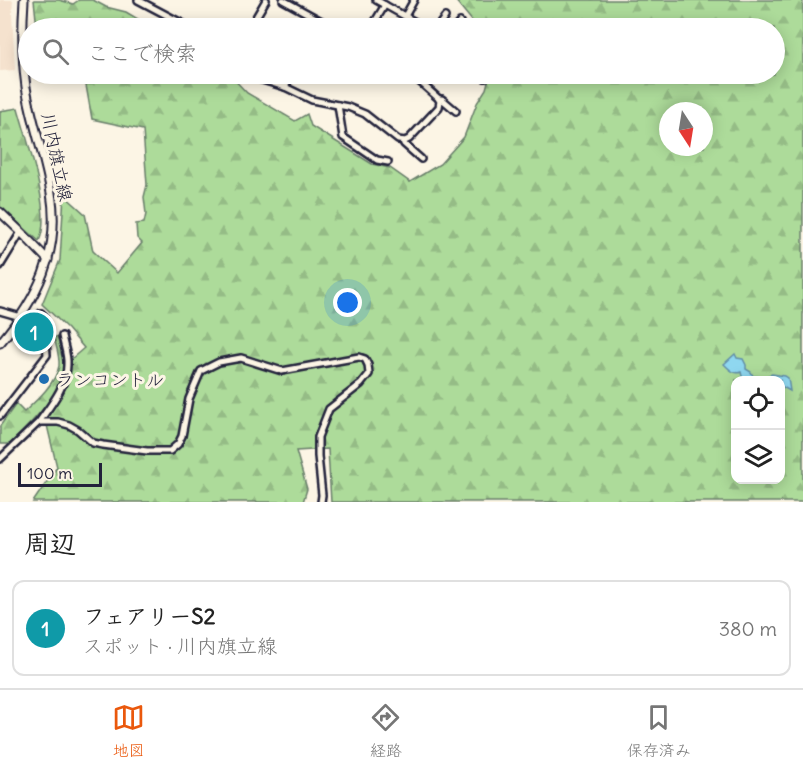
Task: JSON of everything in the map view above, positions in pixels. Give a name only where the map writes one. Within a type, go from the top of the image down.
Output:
[{"type":"street","name":"川内旗立線","points":[[23,18],[24,0]]},
{"type":"street","points":[[138,0],[172,18]]},
{"type":"street","points":[[256,18],[266,0]]},
{"type":"street","points":[[283,0],[316,18]]},
{"type":"street","points":[[376,0],[407,18],[414,0]]},
{"type":"street","points":[[377,18],[385,5]]},
{"type":"street","name":"川内旗立線","points":[[0,343],[21,317],[39,286],[48,260],[53,219],[52,203],[26,84]]},
{"type":"street","points":[[275,84],[312,100],[348,107],[365,114],[398,141],[409,139],[439,107],[439,99]]},
{"type":"street","points":[[422,84],[456,111]]},
{"type":"street","points":[[338,105],[343,137],[377,160],[388,162]]},
{"type":"street","points":[[403,141],[421,159]]},
{"type":"street","points":[[0,212],[48,260]]},
{"type":"street","points":[[0,266],[21,232]]},
{"type":"street","points":[[0,311],[21,317]]},
{"type":"street","points":[[0,416],[47,355],[44,316],[41,314],[23,335],[13,328]]},
{"type":"street","points":[[0,459],[39,422],[60,389],[68,366],[62,336]]},
{"type":"street","points":[[39,422],[58,422],[69,425],[93,443],[103,446],[170,451],[178,444],[182,436],[189,399],[201,371],[219,362],[242,358],[282,371],[359,357],[365,359],[368,364],[369,374],[361,384],[329,409],[318,437],[321,502]]},
{"type":"shaded area","points":[[0,0],[13,0],[15,70],[0,71]]},
{"type":"green space","points":[[34,0],[59,0],[73,4],[79,0],[93,0],[136,18],[36,18]]},
{"type":"green space","points":[[455,0],[803,0],[803,502],[331,502],[328,449],[296,451],[307,489],[303,502],[33,502],[57,467],[45,417],[66,383],[70,360],[84,348],[42,304],[60,260],[64,195],[85,214],[93,251],[117,273],[142,243],[137,238],[136,224],[144,223],[146,214],[144,197],[147,185],[143,130],[92,119],[86,84],[238,84],[247,93],[295,121],[307,114],[311,126],[372,164],[390,168],[410,182],[440,164],[464,137],[477,103],[487,84],[785,84],[785,18],[470,18]]},
{"type":"green space","points":[[18,108],[41,195],[43,213],[39,241],[0,207],[0,111]]},
{"type":"green space","points":[[54,337],[57,337],[63,365],[57,389],[42,410],[10,444],[0,444],[0,426],[16,404],[24,412],[54,379],[59,363]]},
{"type":"water","points":[[735,354],[737,358],[743,359],[746,369],[753,376],[742,376],[741,372],[734,372],[724,364]]},
{"type":"water","points":[[785,376],[788,378],[790,391],[785,388]]},
{"type":"place","name":"フェアリーS2","points":[[34,332]]},
{"type":"place","name":"ランコントル","points":[[44,379]]}]
